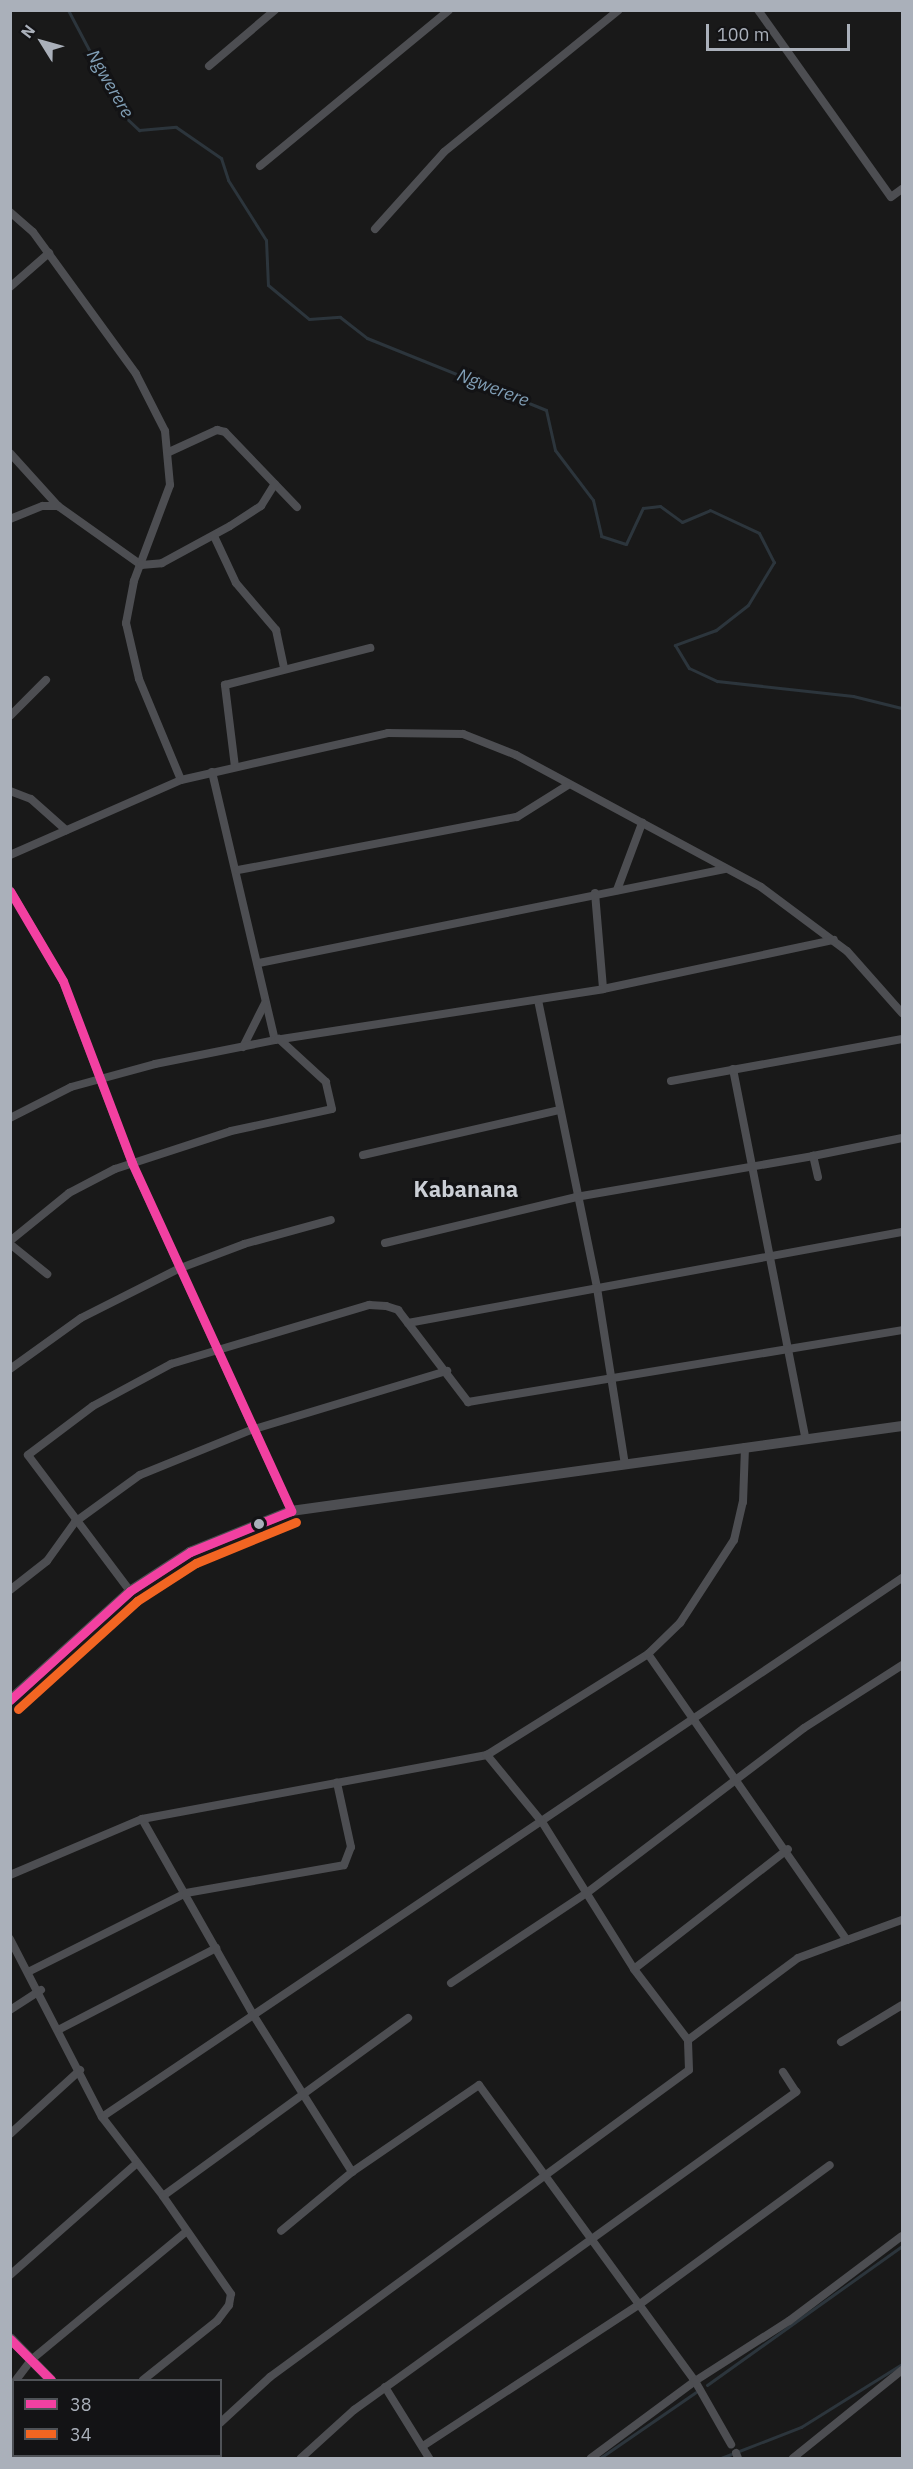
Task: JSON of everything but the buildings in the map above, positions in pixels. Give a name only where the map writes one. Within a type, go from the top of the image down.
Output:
[{"type":"street","points":[[209,66],[275,10]]},
{"type":"street","points":[[260,166],[449,10]]},
{"type":"street","points":[[375,229],[444,152],[619,10]]},
{"type":"street","points":[[758,10],[891,197],[903,189]]},
{"type":"street","points":[[10,212],[49,253],[136,374],[155,406],[169,452],[170,485],[141,565],[126,623],[140,679],[181,780]]},
{"type":"street","points":[[10,287],[49,253]]},
{"type":"street","points":[[169,452],[217,430],[225,432],[297,507]]},
{"type":"street","points":[[10,453],[58,506],[141,565],[162,563],[214,536],[261,506],[275,484]]},
{"type":"street","points":[[10,519],[43,506],[58,506]]},
{"type":"street","points":[[214,536],[236,583],[276,630],[284,667]]},
{"type":"street","points":[[235,767],[225,685],[284,667],[370,648]]},
{"type":"street","points":[[10,716],[46,680]]},
{"type":"street","points":[[10,855],[181,780],[388,734],[441,732],[463,734],[516,755],[726,869],[834,940],[903,1013]]},
{"type":"street","points":[[47,1274],[10,1243],[69,1193],[132,1163],[231,1131],[332,1109],[326,1082],[277,1039],[266,1003],[238,870],[212,772]]},
{"type":"street","points":[[238,870],[517,817],[568,785]]},
{"type":"street","points":[[10,791],[30,799],[66,831]]},
{"type":"street","points":[[617,890],[642,823]]},
{"type":"street","points":[[259,963],[594,893],[726,869]]},
{"type":"street","points":[[10,890],[63,981],[132,1163],[213,1351],[291,1511]]},
{"type":"street","points":[[594,893],[603,989]]},
{"type":"street","points":[[10,1118],[38,1101],[100,1078],[277,1039],[603,989],[834,940]]},
{"type":"street","points":[[538,1000],[576,1197],[597,1288],[609,1376],[626,1464]]},
{"type":"street","points":[[243,1047],[266,1003]]},
{"type":"street","points":[[671,1081],[903,1039]]},
{"type":"street","points":[[733,1069],[767,1253],[806,1440]]},
{"type":"street","points":[[363,1155],[560,1110]]},
{"type":"street","points":[[385,1244],[576,1197],[903,1138]]},
{"type":"street","points":[[813,1156],[818,1177]]},
{"type":"street","points":[[10,1369],[81,1318],[178,1269],[244,1244],[331,1220]]},
{"type":"street","points":[[408,1323],[597,1288],[767,1253],[903,1232]]},
{"type":"street","points":[[130,1591],[75,1522],[28,1455],[93,1406],[171,1364],[369,1305],[398,1310],[447,1371],[453,1389],[468,1402],[609,1376],[788,1352],[903,1330]]},
{"type":"street","points":[[10,1590],[47,1561],[75,1522],[140,1476],[250,1430],[447,1371]]},
{"type":"street","points":[[10,1700],[130,1591],[190,1552],[291,1511],[903,1426]]},
{"type":"street","points":[[10,1875],[142,1819],[487,1755],[648,1654],[680,1623],[734,1540],[743,1502],[745,1447]]},
{"type":"street","points":[[102,2116],[252,2013],[542,1822],[903,1578]]},
{"type":"street","points":[[648,1654],[788,1849],[847,1940]]},
{"type":"street","points":[[451,1983],[588,1892],[739,1781],[804,1728],[903,1665]]},
{"type":"street","points":[[222,2420],[270,2377],[678,2082],[693,2058],[688,2040],[634,1969],[588,1892],[542,1822],[487,1755]]},
{"type":"street","points":[[30,1971],[186,1893],[344,1865],[351,1847],[338,1783]]},
{"type":"street","points":[[142,1819],[252,2013],[352,2172]]},
{"type":"street","points":[[634,1969],[788,1849]]},
{"type":"street","points":[[688,2040],[798,1958],[903,1920]]},
{"type":"street","points":[[10,1939],[41,1990],[102,2116],[163,2196],[231,2294],[229,2305],[144,2379]]},
{"type":"street","points":[[60,2029],[216,1948]]},
{"type":"street","points":[[10,2010],[41,1990]]},
{"type":"street","points":[[841,2042],[903,2005]]},
{"type":"street","points":[[163,2196],[408,2018]]},
{"type":"street","points":[[10,2134],[80,2070]]},
{"type":"street","points":[[301,2458],[384,2387],[594,2240],[796,2092],[783,2073]]},
{"type":"street","points":[[281,2231],[352,2172],[479,2085],[695,2381],[730,2444]]},
{"type":"street","points":[[10,2275],[137,2163]]},
{"type":"street","points":[[423,2446],[640,2304],[830,2165]]},
{"type":"street","points":[[17,2379],[32,2360],[187,2231]]},
{"type":"street","points":[[591,2458],[695,2381],[789,2321],[903,2236]]},
{"type":"street","points":[[10,2338],[50,2379]]},
{"type":"street","points":[[793,2458],[903,2370]]},
{"type":"street","points":[[384,2387],[423,2446],[426,2457]]},
{"type":"waterway","name":"Ngwerere","points":[[68,10],[124,116],[139,130],[176,127],[221,158],[228,180],[266,240],[268,285],[309,319],[340,317],[367,338],[546,410],[555,450],[593,500],[601,536],[626,544],[643,508],[660,506],[682,522],[710,510],[759,533],[774,562],[748,605],[716,630],[675,645],[689,668],[717,681],[853,696],[902,708]]},
{"type":"waterway","points":[[707,2385],[902,2246]]},
{"type":"waterway","points":[[721,2458],[801,2427],[902,2364]]},
{"type":"waterway","points":[[600,2458],[696,2392]]},
{"type":"transit line","name":"38","points":[[10,891],[63,981],[132,1163],[291,1511]]},
{"type":"transit line","name":"38","points":[[10,1700],[130,1591],[190,1552],[291,1511]]},
{"type":"transit line","name":"34","points":[[18,1709],[137,1601],[196,1563],[296,1522]]},
{"type":"transit line","name":"38","points":[[10,2339],[50,2379]]},
{"type":"district","name":"Kabanana","points":[[466,1189]]}]
